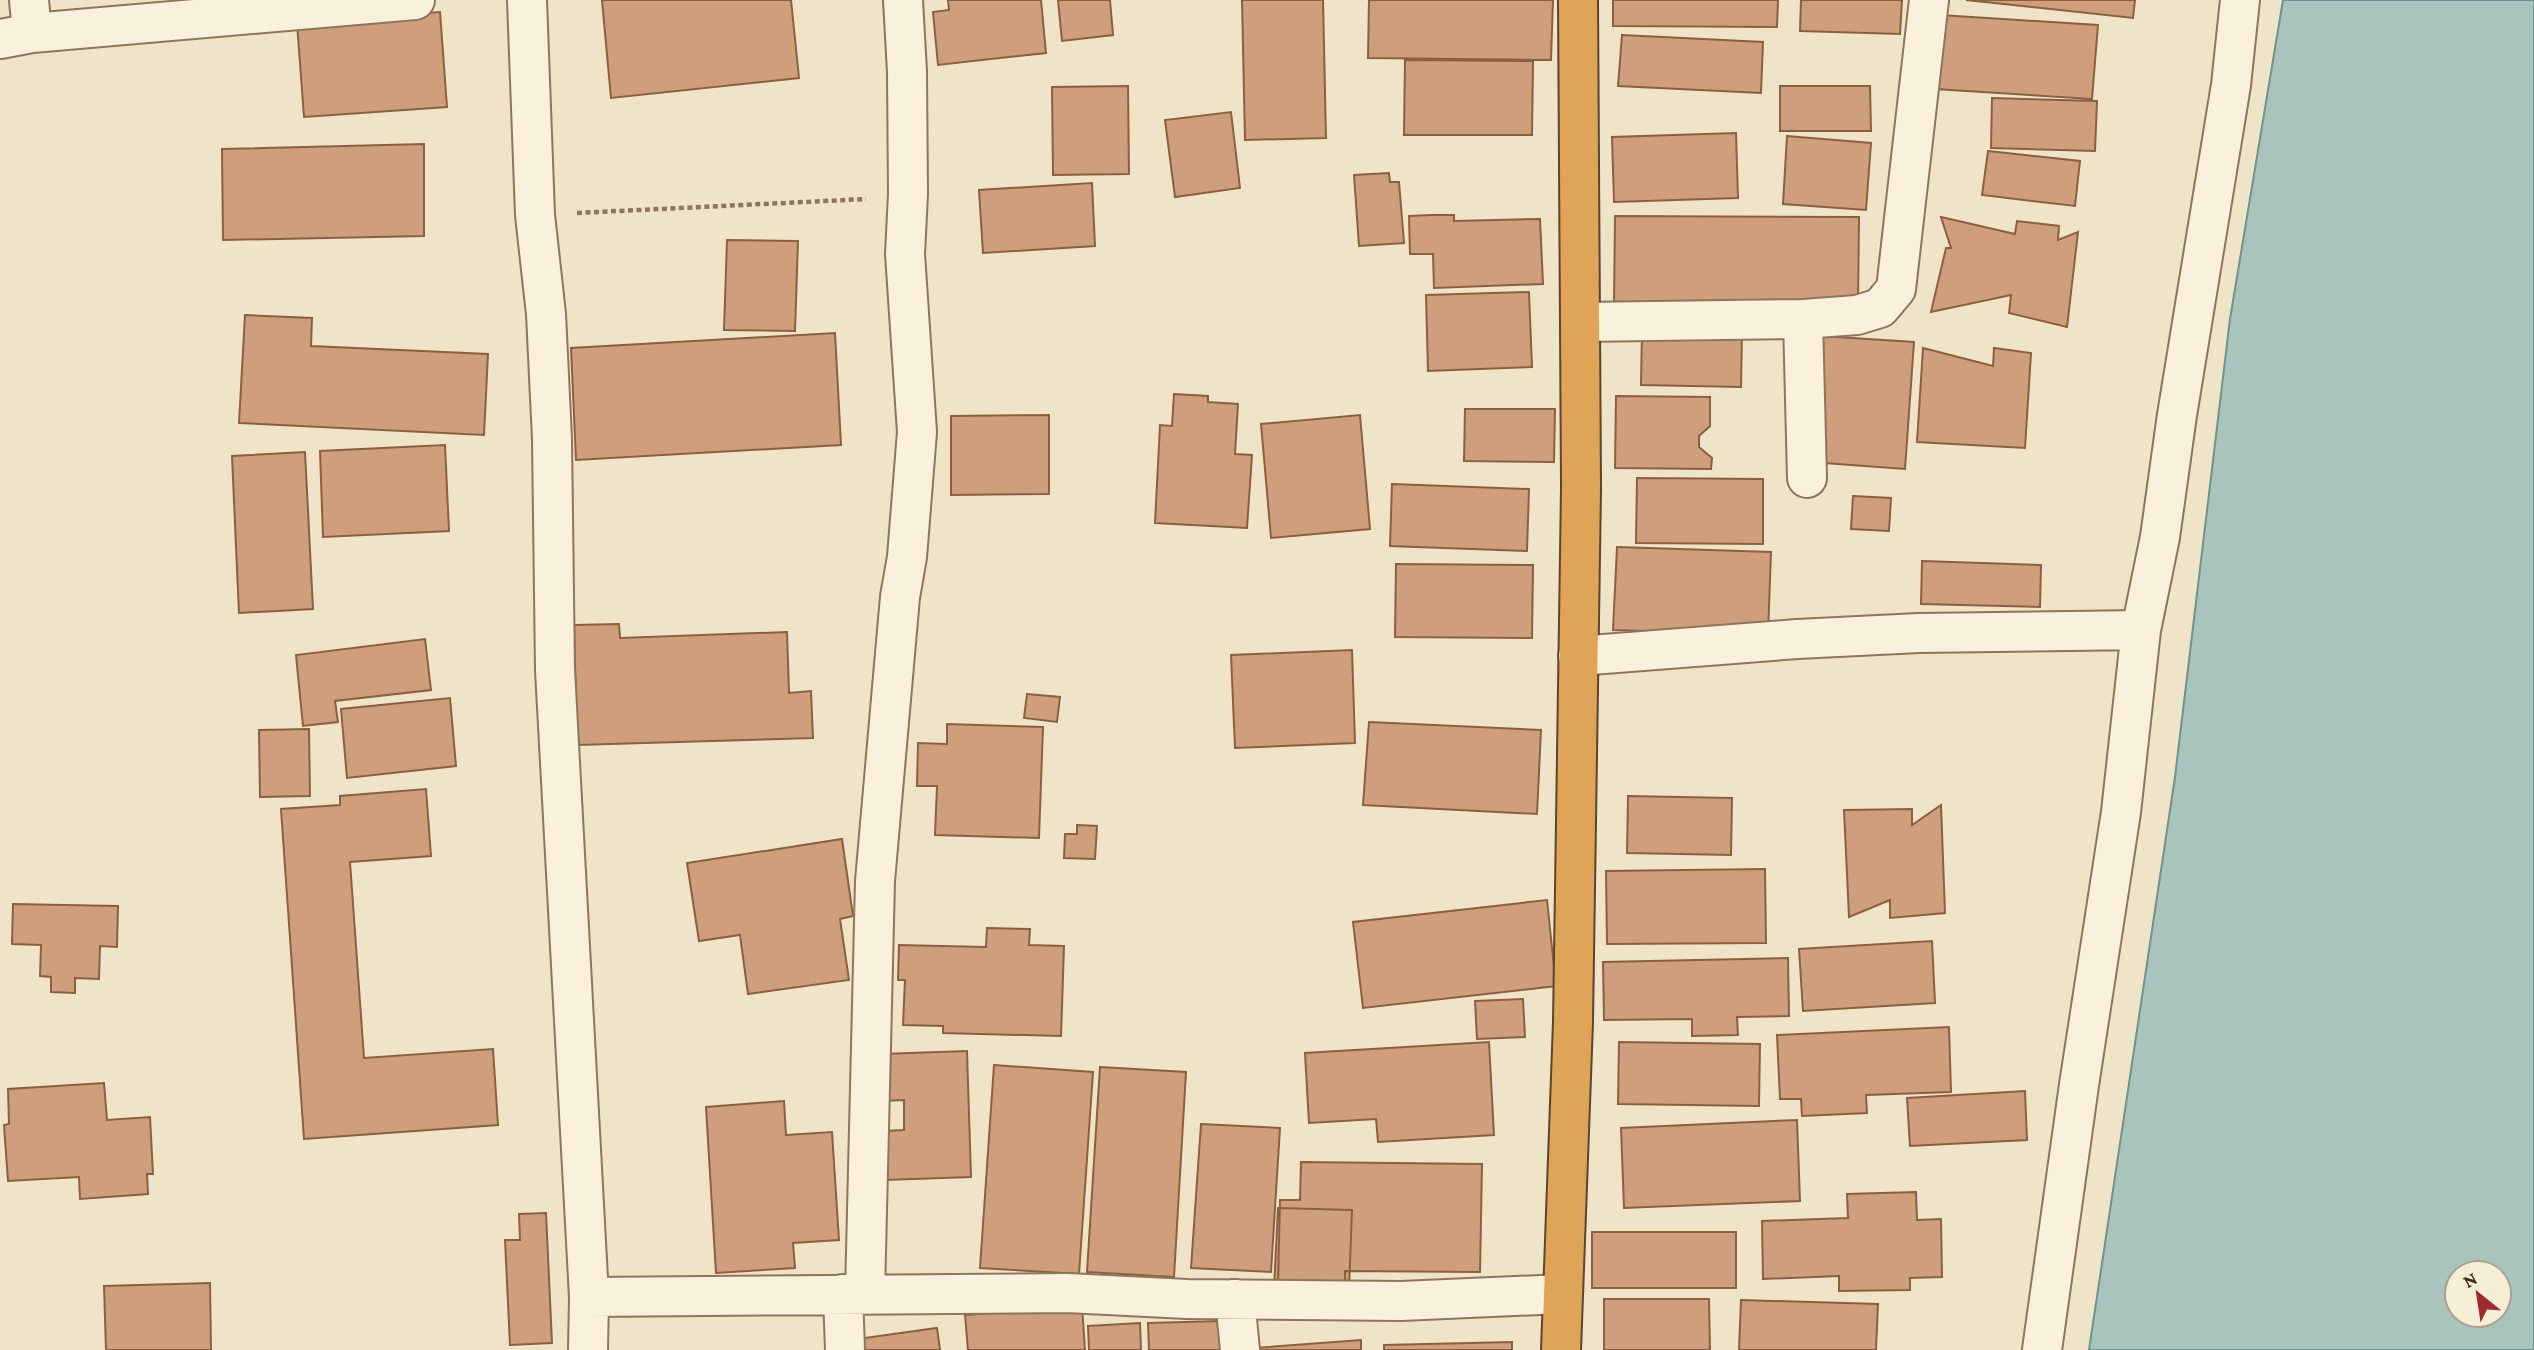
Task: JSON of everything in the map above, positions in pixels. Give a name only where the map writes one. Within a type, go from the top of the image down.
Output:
[{"type":"highway","points":[[1561,1350],[1573,1022],[1578,656],[1578,0]]},
{"type":"street","points":[[20,24],[415,0]]},
{"type":"street","points":[[527,0],[535,215],[545,314],[552,439],[555,684],[589,1297],[587,1350]]},
{"type":"street","points":[[845,1350],[854,1294],[875,881],[900,597],[907,556],[916,456],[916,399],[905,254],[908,194],[907,72],[903,0]]},
{"type":"street","points":[[1580,322],[1803,319],[1871,312],[1886,303],[1896,289],[1929,0]]},
{"type":"street","points":[[2042,1350],[2078,1085],[2121,811],[2141,630],[2160,537],[2177,415],[2231,85],[2240,0]]},
{"type":"street","points":[[1803,319],[1807,478]]},
{"type":"street","points":[[1578,656],[1797,639],[1919,633],[2141,630]]},
{"type":"street","points":[[589,1297],[1067,1293],[1187,1299],[1401,1301],[1562,1294]]},
{"type":"street","points":[[1235,1299],[1240,1350]]},
{"type":"path","points":[[535,215],[908,194]]},
{"type":"water","points":[[2283,0],[2534,0],[2534,1350],[2089,1350],[2175,777],[2230,319]]},
{"type":"building","points":[[602,0],[791,0],[799,78],[611,98]]},
{"type":"building","points":[[948,0],[1041,0],[1046,53],[938,65],[933,12],[949,10]]},
{"type":"building","points":[[1058,0],[1110,0],[1113,35],[1062,41]]},
{"type":"building","points":[[1242,0],[1323,0],[1326,138],[1245,140]]},
{"type":"building","points":[[1369,0],[1553,0],[1551,60],[1368,58]]},
{"type":"building","points":[[1613,0],[1778,0],[1777,27],[1613,26]]},
{"type":"building","points":[[1801,0],[1902,0],[1900,34],[1800,31]]},
{"type":"building","points":[[1966,0],[2135,0],[2133,18]]},
{"type":"building","points":[[440,12],[447,107],[304,117],[297,23]]},
{"type":"building","points":[[1940,15],[2098,25],[2092,99],[1935,89]]},
{"type":"building","points":[[1622,35],[1763,42],[1761,93],[1618,86]]},
{"type":"building","points":[[1405,60],[1533,61],[1532,135],[1404,135]]},
{"type":"building","points":[[1128,86],[1129,174],[1053,175],[1052,87]]},
{"type":"building","points":[[1780,86],[1870,86],[1871,131],[1780,131]]},
{"type":"building","points":[[1992,98],[2097,101],[2095,151],[1991,148]]},
{"type":"building","points":[[1231,112],[1240,188],[1175,197],[1165,120]]},
{"type":"building","points":[[1736,133],[1738,198],[1614,202],[1612,137]]},
{"type":"building","points":[[1787,136],[1871,143],[1866,210],[1783,204]]},
{"type":"building","points":[[424,144],[424,236],[223,240],[222,149]]},
{"type":"building","points":[[1988,151],[2080,161],[2075,206],[1982,195]]},
{"type":"building","points":[[1389,173],[1390,182],[1399,182],[1404,243],[1359,246],[1354,175]]},
{"type":"building","points":[[1092,183],[1095,246],[983,253],[979,190]]},
{"type":"building","points":[[1454,215],[1454,221],[1540,219],[1543,284],[1434,288],[1433,254],[1410,254],[1409,216]]},
{"type":"building","points":[[1615,216],[1859,217],[1858,306],[1614,305]]},
{"type":"building","points":[[1941,217],[2015,234],[2017,221],[2059,226],[2058,240],[2078,232],[2067,327],[2009,313],[2011,295],[1931,312],[1946,248],[1951,248]]},
{"type":"building","points":[[727,240],[798,241],[795,331],[724,330]]},
{"type":"building","points":[[1529,292],[1532,367],[1428,371],[1426,295]]},
{"type":"building","points":[[245,315],[312,318],[311,346],[488,354],[484,435],[239,423]]},
{"type":"building","points":[[1642,330],[1742,332],[1741,387],[1641,385]]},
{"type":"building","points":[[835,333],[841,445],[576,460],[571,348]]},
{"type":"building","points":[[1821,336],[1914,342],[1905,469],[1811,462]]},
{"type":"building","points":[[1923,348],[1993,366],[1994,348],[2031,353],[2025,448],[1917,442]]},
{"type":"building","points":[[1174,394],[1208,396],[1208,402],[1238,404],[1235,454],[1252,455],[1247,528],[1155,523],[1160,425],[1172,426]]},
{"type":"building","points":[[1616,396],[1710,397],[1710,426],[1699,436],[1699,447],[1712,458],[1711,469],[1615,468]]},
{"type":"building","points":[[1465,409],[1555,409],[1554,462],[1464,461]]},
{"type":"building","points":[[1049,415],[1049,494],[951,495],[951,416]]},
{"type":"building","points":[[1360,415],[1370,529],[1271,538],[1261,424]]},
{"type":"building","points":[[445,445],[449,531],[323,537],[320,451]]},
{"type":"building","points":[[305,452],[313,609],[239,613],[232,456]]},
{"type":"building","points":[[1637,478],[1763,479],[1763,544],[1636,543]]},
{"type":"building","points":[[1392,484],[1529,489],[1527,551],[1390,546]]},
{"type":"building","points":[[1853,496],[1891,498],[1889,531],[1851,529]]},
{"type":"building","points":[[1617,547],[1771,552],[1768,635],[1613,630]]},
{"type":"building","points":[[1922,561],[2041,565],[2040,607],[1921,604]]},
{"type":"building","points":[[1396,564],[1533,565],[1532,638],[1395,637]]},
{"type":"building","points":[[619,624],[620,638],[787,632],[789,693],[811,691],[813,738],[577,745],[574,625]]},
{"type":"building","points":[[425,639],[431,690],[335,701],[338,722],[303,726],[296,655]]},
{"type":"building","points":[[1352,650],[1355,743],[1235,748],[1231,655]]},
{"type":"building","points":[[1027,694],[1060,697],[1057,722],[1024,718]]},
{"type":"building","points":[[450,698],[456,766],[347,778],[341,709]]},
{"type":"building","points":[[1369,722],[1541,730],[1537,814],[1363,805]]},
{"type":"building","points":[[947,724],[1043,727],[1039,838],[935,835],[937,786],[917,786],[918,743],[947,744]]},
{"type":"building","points":[[309,729],[310,796],[260,797],[259,730]]},
{"type":"building","points":[[426,789],[431,856],[350,862],[364,1058],[493,1049],[498,1125],[304,1139],[281,809],[340,805],[340,796]]},
{"type":"building","points":[[1628,796],[1732,798],[1731,855],[1627,853]]},
{"type":"building","points":[[1941,805],[1945,913],[1890,918],[1890,900],[1849,917],[1844,810],[1912,809],[1912,825]]},
{"type":"building","points":[[1077,825],[1097,826],[1095,859],[1064,858],[1065,834],[1077,834]]},
{"type":"building","points":[[842,839],[853,916],[840,919],[849,980],[748,994],[740,935],[699,941],[687,863]]},
{"type":"building","points":[[1765,869],[1766,943],[1607,944],[1606,871]]},
{"type":"building","points":[[1547,900],[1556,986],[1363,1008],[1353,922]]},
{"type":"building","points":[[13,904],[118,906],[117,947],[100,946],[99,979],[75,978],[75,993],[51,992],[51,977],[40,976],[41,945],[12,944]]},
{"type":"building","points":[[987,928],[1030,929],[1029,945],[1064,946],[1061,1036],[943,1033],[943,1026],[903,1025],[905,980],[898,980],[899,945],[986,947]]},
{"type":"building","points":[[1932,941],[1935,1003],[1803,1011],[1799,949]]},
{"type":"building","points":[[1788,958],[1789,1016],[1737,1017],[1738,1035],[1692,1036],[1692,1019],[1604,1020],[1603,962]]},
{"type":"building","points":[[1523,999],[1525,1037],[1477,1039],[1475,1001]]},
{"type":"building","points":[[1949,1027],[1951,1092],[1866,1095],[1867,1113],[1802,1116],[1801,1099],[1780,1099],[1777,1035]]},
{"type":"building","points":[[1489,1042],[1494,1135],[1378,1142],[1376,1119],[1309,1123],[1305,1053]]},
{"type":"building","points":[[1619,1042],[1760,1044],[1759,1106],[1618,1104]]},
{"type":"building","points":[[967,1051],[971,1177],[884,1180],[883,1131],[904,1130],[904,1100],[882,1101],[881,1054]]},
{"type":"building","points":[[994,1065],[1093,1072],[1079,1274],[980,1268]]},
{"type":"building","points":[[1100,1067],[1186,1072],[1174,1277],[1087,1272]]},
{"type":"building","points":[[104,1083],[107,1120],[150,1117],[153,1174],[147,1174],[148,1194],[80,1199],[79,1177],[8,1181],[4,1125],[9,1124],[8,1089]]},
{"type":"building","points":[[2025,1091],[2027,1140],[1910,1146],[1907,1098]]},
{"type":"building","points":[[784,1101],[786,1135],[832,1132],[839,1240],[793,1243],[795,1268],[716,1273],[706,1107]]},
{"type":"building","points":[[1797,1120],[1800,1201],[1624,1208],[1621,1128]]},
{"type":"building","points":[[1201,1124],[1280,1128],[1271,1272],[1191,1268]]},
{"type":"building","points":[[1301,1162],[1482,1164],[1480,1272],[1345,1271],[1345,1285],[1278,1284],[1280,1200],[1300,1200]]},
{"type":"building","points":[[1916,1192],[1917,1220],[1941,1219],[1942,1277],[1910,1278],[1910,1290],[1839,1291],[1839,1276],[1763,1279],[1762,1221],[1848,1218],[1847,1194]]},
{"type":"building","points":[[1278,1208],[1352,1210],[1349,1290],[1274,1287]]},
{"type":"building","points":[[546,1213],[552,1343],[510,1345],[505,1240],[520,1240],[519,1214]]},
{"type":"building","points":[[1592,1232],[1736,1232],[1736,1288],[1592,1288]]},
{"type":"building","points":[[210,1283],[211,1350],[106,1350],[104,1286]]},
{"type":"building","points":[[1604,1299],[1709,1299],[1710,1350],[1604,1350]]},
{"type":"building","points":[[1741,1300],[1878,1304],[1876,1350],[1739,1350]]},
{"type":"building","points":[[1082,1306],[1085,1350],[968,1350],[965,1315]]},
{"type":"building","points":[[1220,1321],[1221,1350],[1149,1350],[1148,1323]]},
{"type":"building","points":[[1140,1323],[1141,1350],[1089,1350],[1088,1326]]},
{"type":"building","points":[[937,1328],[940,1350],[859,1350],[857,1339]]},
{"type":"building","points":[[1361,1340],[1361,1350],[1255,1350],[1255,1348]]},
{"type":"building","points":[[1512,1342],[1512,1350],[1384,1350],[1384,1345]]}]
